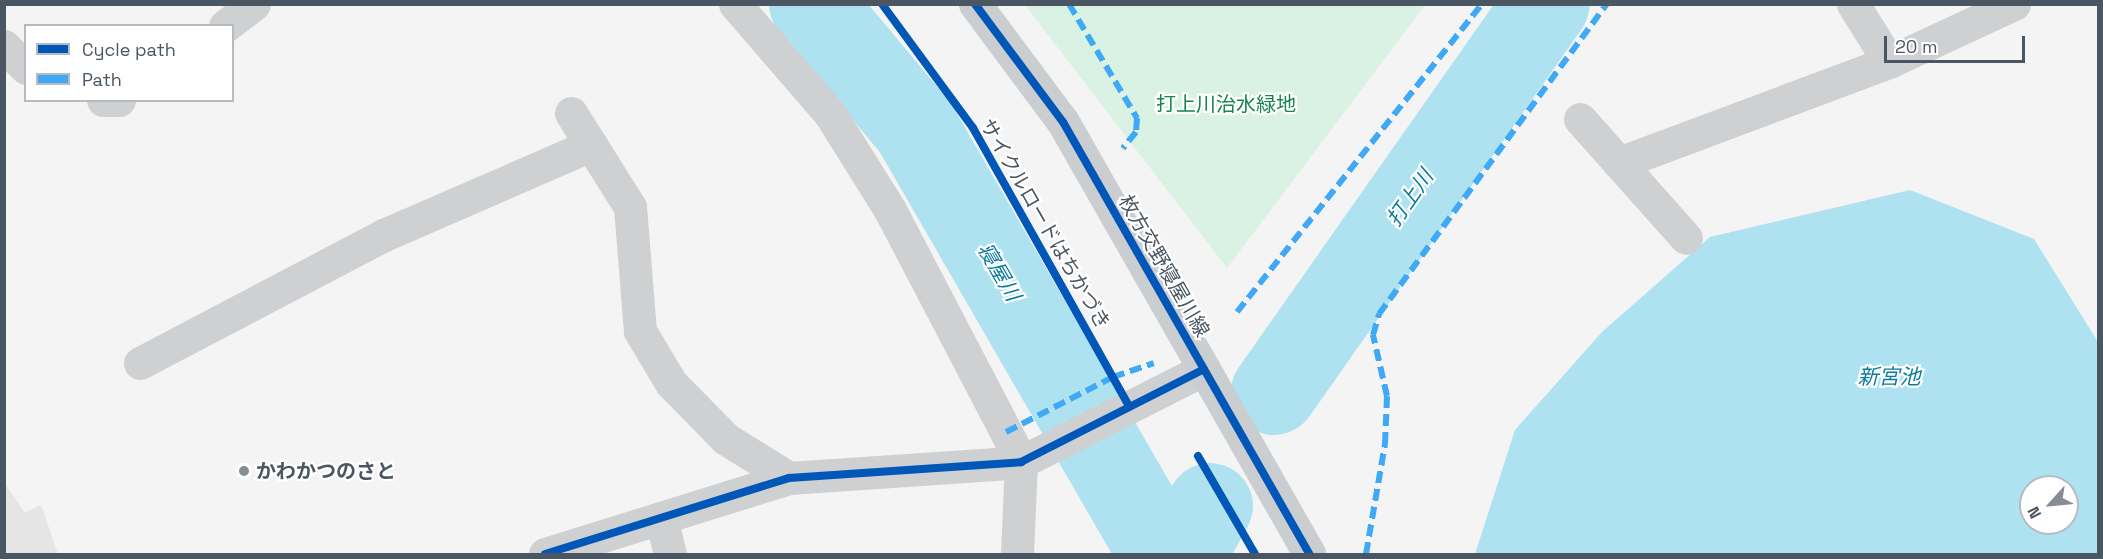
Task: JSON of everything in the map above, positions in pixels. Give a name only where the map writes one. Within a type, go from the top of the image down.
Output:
[{"type":"main road","name":"枚方交野寝屋川線","points":[[975,4],[1063,122],[1309,555]]},
{"type":"street","points":[[228,24],[254,4]]},
{"type":"street","points":[[735,4],[830,114],[890,210],[1021,462],[1017,555]]},
{"type":"street","points":[[1853,4],[1889,62]]},
{"type":"street","points":[[1619,163],[1889,62],[2014,4]]},
{"type":"street","points":[[4,46],[24,66]]},
{"type":"street","points":[[571,113],[630,207],[640,331],[671,383],[726,439],[789,478]]},
{"type":"street","points":[[1580,119],[1686,238]]},
{"type":"street","points":[[140,363],[384,235],[591,145]]},
{"type":"street","points":[[545,555],[789,478],[1021,462],[1204,369]]},
{"type":"street","points":[[661,518],[670,555]]},
{"type":"shaded area","points":[[4,482],[25,513],[41,505],[58,554],[5,554]]},
{"type":"green space","name":"打上川治水緑地","points":[[1025,5],[1425,5],[1227,268]]},
{"type":"water","name":"新宮池","points":[[1910,190],[2034,239],[2098,342],[2098,554],[1475,554],[1515,430],[1602,332],[1710,237]]},
{"type":"waterway","name":"寝屋川","points":[[812,4],[915,127],[1162,554]]},
{"type":"waterway","name":"打上川","points":[[1274,392],[1547,4]]},
{"type":"waterway","name":"打上川","points":[[1183,554],[1210,506]]},
{"type":"marked path","points":[[1069,4],[1137,118],[1136,132],[1123,148]]},
{"type":"marked path","points":[[1237,312],[1482,4]]},
{"type":"marked path","points":[[1366,554],[1385,444],[1387,396],[1373,335],[1379,314],[1607,4]]},
{"type":"marked path","points":[[1006,432],[1113,377],[1154,363]]},
{"type":"cycle path","name":"サイクルロードはちかづき","points":[[882,4],[973,128],[1129,406]]},
{"type":"cycle path","points":[[975,4],[1063,122],[1309,554]]},
{"type":"cycle path","points":[[545,554],[789,478],[1021,462],[1204,369]]},
{"type":"cycle path","points":[[1198,456],[1255,554]]},
{"type":"place","name":"かわかつのさと","points":[[244,471]]}]
